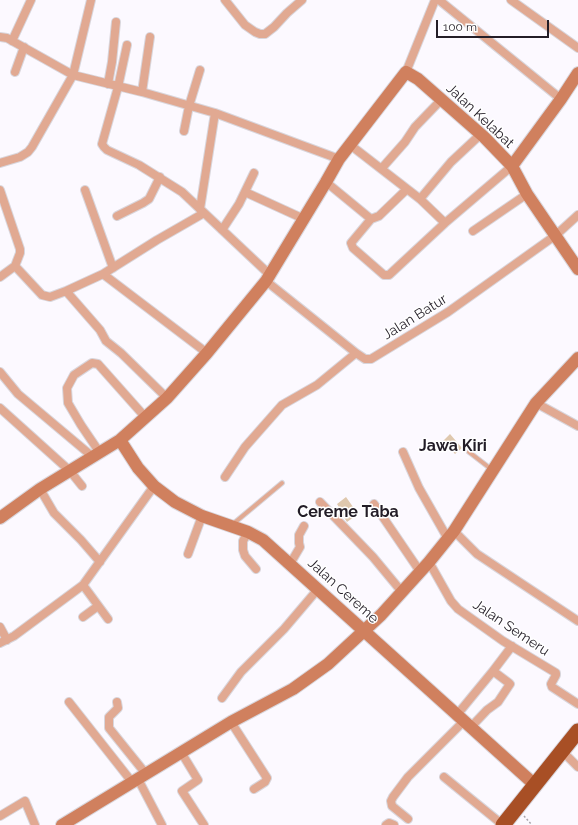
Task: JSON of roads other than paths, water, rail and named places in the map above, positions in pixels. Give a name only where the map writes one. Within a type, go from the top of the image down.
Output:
[{"type":"highway","points":[[503,825],[578,731]]},
{"type":"street","points":[[12,41],[31,0]]},
{"type":"street","points":[[0,163],[20,157],[28,152],[73,75],[91,0]]},
{"type":"street","points":[[225,0],[239,19],[254,32],[265,34],[302,0]]},
{"type":"street","points":[[2,513],[120,440],[167,398],[207,353],[268,278],[339,158],[406,72],[435,0]]},
{"type":"street","points":[[439,0],[561,99]]},
{"type":"street","points":[[511,0],[578,48]]},
{"type":"street","points":[[108,84],[116,22]]},
{"type":"street","points":[[0,37],[7,38],[73,75],[142,92],[215,113],[339,158]]},
{"type":"street","points":[[142,92],[150,37]]},
{"type":"street","points":[[118,87],[127,45]]},
{"type":"street","points":[[15,72],[24,47]]},
{"type":"street","points":[[184,131],[189,106],[200,70]]},
{"type":"street","name":"Jalan Kelabat","points":[[406,72],[418,80],[481,134],[512,166],[527,194],[578,269]]},
{"type":"street","points":[[407,189],[379,216],[371,218],[351,243],[353,248],[386,275],[392,273],[445,223],[512,166],[578,73]]},
{"type":"street","name":"Jalan Batur","points":[[118,87],[102,144],[107,150],[139,165],[160,177],[184,194],[222,230],[268,278],[365,359],[371,359],[378,356],[448,312],[556,235],[578,215]]},
{"type":"street","points":[[382,168],[405,142],[415,127],[442,100]]},
{"type":"street","points":[[15,266],[42,295],[50,297],[103,274],[202,211],[215,113]]},
{"type":"street","points":[[420,199],[451,162],[481,134]]},
{"type":"street","points":[[349,144],[382,168],[420,199],[445,223]]},
{"type":"street","points":[[222,230],[245,192],[254,173]]},
{"type":"street","points":[[117,216],[150,199],[160,177]]},
{"type":"street","points":[[326,182],[371,218]]},
{"type":"street","points":[[0,190],[20,249],[15,266],[0,277]]},
{"type":"street","points":[[85,190],[113,268]]},
{"type":"street","points":[[245,192],[304,219]]},
{"type":"street","points":[[473,231],[527,194]]},
{"type":"street","points":[[103,274],[207,353]]},
{"type":"street","points":[[66,291],[100,330],[106,341],[121,353],[167,398]]},
{"type":"street","points":[[225,477],[245,446],[282,405],[317,385],[356,353]]},
{"type":"street","points":[[96,455],[68,403],[67,388],[74,374],[92,363],[98,364],[146,418]]},
{"type":"street","points":[[64,824],[231,722],[293,689],[328,664],[381,615],[421,573],[451,536],[536,403],[576,364]]},
{"type":"street","points":[[0,372],[18,394],[96,455]]},
{"type":"street","points":[[536,403],[578,426]]},
{"type":"street","points":[[0,408],[70,471],[82,486]]},
{"type":"street","name":"Jalan Cereme","points":[[120,440],[138,468],[154,486],[175,502],[202,516],[248,532],[263,540],[535,786]]},
{"type":"street","points":[[403,452],[418,488],[451,536],[578,621]]},
{"type":"street","points":[[0,627],[4,641],[14,636],[83,585],[154,486]]},
{"type":"street","points":[[40,490],[54,513],[82,540],[100,562]]},
{"type":"street","points":[[320,502],[373,557],[402,592]]},
{"type":"street","points":[[374,504],[421,573]]},
{"type":"street","points":[[188,554],[202,516]]},
{"type":"street","points":[[290,564],[300,547],[299,535],[304,526]]},
{"type":"street","points":[[248,532],[243,542],[243,550],[245,556],[256,569]]},
{"type":"street","name":"Jalan Semeru","points":[[430,562],[454,605],[512,646],[556,673],[551,684],[552,687],[578,704]]},
{"type":"street","points":[[83,585],[108,619]]},
{"type":"street","points":[[222,698],[241,672],[284,629],[318,589]]},
{"type":"street","points":[[83,617],[98,606]]},
{"type":"street","points":[[408,819],[392,806],[391,802],[393,797],[408,776],[463,722],[493,672],[512,646]]},
{"type":"street","points":[[463,722],[487,710],[498,702],[510,684],[493,672]]},
{"type":"street","points":[[69,702],[139,778]]},
{"type":"street","points":[[117,702],[118,708],[109,717],[109,728],[139,778],[162,825]]},
{"type":"street","points":[[231,722],[267,778],[265,782],[254,789]]},
{"type":"street","points":[[562,751],[578,767]]},
{"type":"street","points":[[181,752],[198,780],[182,791],[204,825]]},
{"type":"street","points":[[444,777],[503,825]]},
{"type":"street","points":[[0,816],[25,801],[35,825]]},
{"type":"street","points":[[386,825],[389,823],[394,825]]},
{"type":"lane","points":[[469,452],[493,471]]},
{"type":"lane","points":[[231,526],[282,483]]},
{"type":"district","name":"Jawa Kiri","points":[[453,446]]},
{"type":"district","name":"Cereme Taba","points":[[348,512]]}]
